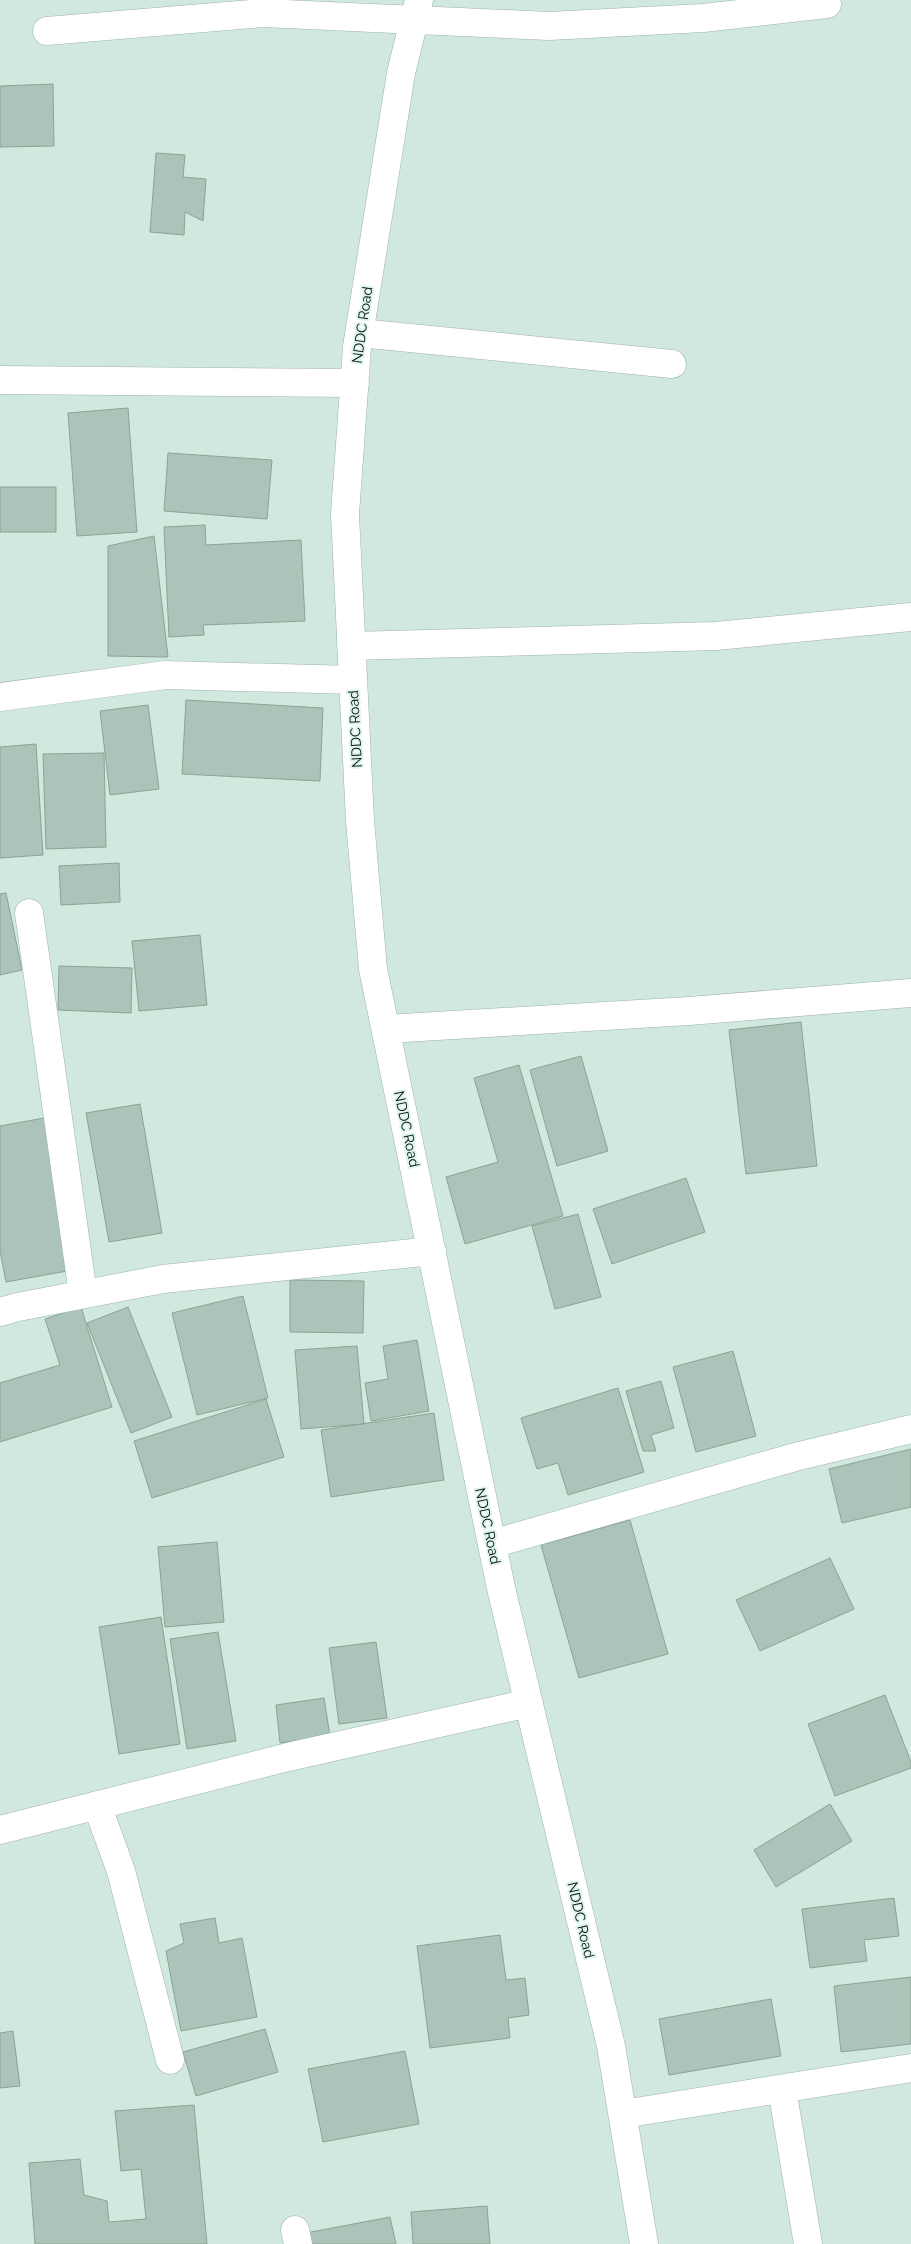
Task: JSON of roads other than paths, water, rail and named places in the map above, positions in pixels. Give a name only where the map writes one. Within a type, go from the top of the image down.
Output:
[{"type":"street","points":[[47,31],[263,13],[417,11],[549,26],[703,18],[827,4]]},
{"type":"street","name":"NDDC Road","points":[[417,11],[402,73],[360,333],[345,514],[360,821],[373,969],[492,1544],[611,2046],[644,2244]]},
{"type":"street","points":[[360,333],[672,364]]},
{"type":"street","points":[[0,380],[355,383]]},
{"type":"street","points":[[351,646],[716,636],[911,616]]},
{"type":"street","points":[[0,697],[166,675],[353,680]]},
{"type":"street","points":[[29,913],[83,1294]]},
{"type":"street","points":[[386,1029],[689,1011],[911,993]]},
{"type":"street","points":[[0,1312],[163,1278],[432,1251]]},
{"type":"street","points":[[492,1544],[795,1457],[911,1429]]},
{"type":"street","points":[[0,1830],[288,1757],[529,1704]]},
{"type":"street","points":[[97,1806],[122,1871],[170,2060]]},
{"type":"street","points":[[623,2114],[911,2068]]},
{"type":"street","points":[[782,2089],[808,2244]]}]
